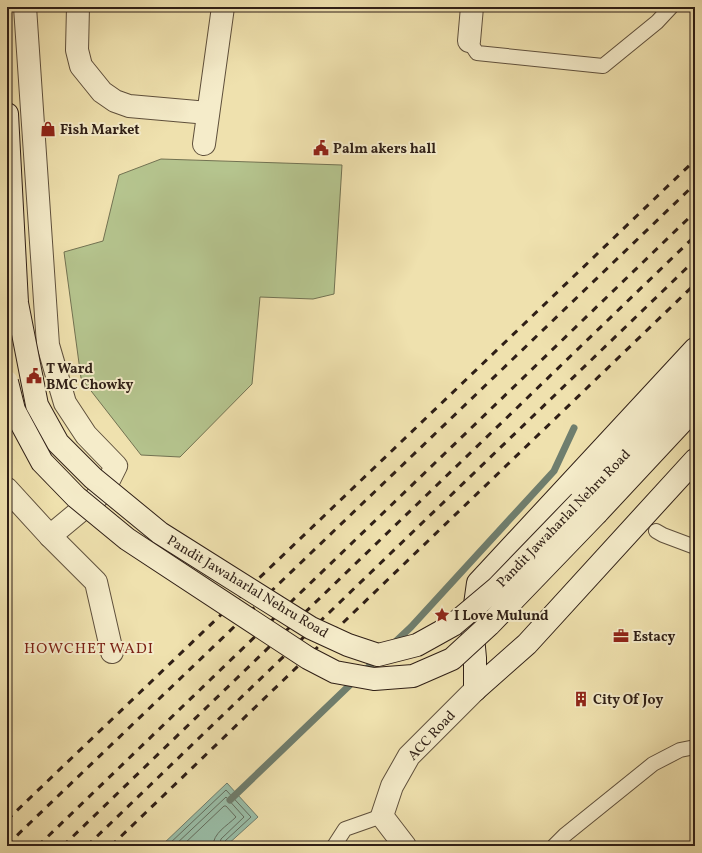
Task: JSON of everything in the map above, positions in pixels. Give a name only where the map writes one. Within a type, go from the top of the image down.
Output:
[{"type":"main road","points":[[25,7],[48,345],[65,403],[86,434],[116,466],[103,492],[50,536]]},
{"type":"main road","points":[[78,7],[77,50],[81,66],[102,92],[115,101],[129,106],[208,113]]},
{"type":"main road","points":[[204,144],[223,7]]},
{"type":"main road","points":[[469,41],[472,7]]},
{"type":"main road","name":"Pandit Jawaharlal Nehru Road","points":[[7,114],[17,303],[37,405],[58,443],[93,478],[160,533],[311,628],[348,645],[378,655],[417,645],[453,625],[588,507],[695,408]]},
{"type":"main road","points":[[474,690],[475,658],[472,626],[478,583],[695,349]]},
{"type":"main road","name":"Pandit Jawaharlal Nehru Road","points":[[7,382],[14,410],[42,462],[76,498],[127,539],[308,658],[335,672],[374,679],[413,676],[452,659],[490,625],[695,379]]},
{"type":"main road","name":"ACC Road","points":[[382,816],[392,786],[409,756],[474,690],[526,644],[695,460]]},
{"type":"main road","points":[[7,489],[50,536],[96,582],[112,652]]},
{"type":"main road","points":[[382,816],[405,846]]},
{"type":"lane","points":[[469,41],[477,54],[603,66],[657,22],[671,7]]},
{"type":"lane","points":[[656,531],[695,548]]},
{"type":"lane","points":[[554,846],[565,835],[653,764],[680,750],[695,747]]},
{"type":"lane","points":[[334,846],[344,829],[382,816]]},
{"type":"shaded area","points":[[161,159],[342,165],[334,294],[313,299],[260,297],[252,384],[180,457],[141,455],[81,378],[64,252],[103,241],[119,175]]},
{"type":"water","points":[[227,783],[258,817],[226,846],[161,846]]},
{"type":"waterway","points":[[393,644],[411,627],[554,471],[574,428]]},
{"type":"waterway","points":[[230,800],[378,658]]},
{"type":"railway","points":[[7,820],[695,160]]},
{"type":"railway","points":[[7,845],[695,184]]},
{"type":"railway","points":[[38,846],[695,212]]},
{"type":"railway","points":[[63,846],[695,236]]},
{"type":"railway","points":[[87,846],[695,260]]},
{"type":"railway","points":[[111,846],[695,284]]},
{"type":"place","name":"Fish Market","points":[[48,129]]},
{"type":"place","name":"Palm akers hall","points":[[321,148]]},
{"type":"place","name":"T Ward BMC Chowky","points":[[34,376]]},
{"type":"place","name":"I Love Mulund","points":[[442,615]]},
{"type":"place","name":"Estacy","points":[[621,636]]},
{"type":"place","name":"City Of Joy","points":[[581,699]]},
{"type":"district","name":"HOWCHET WADI","points":[[89,648]]}]
